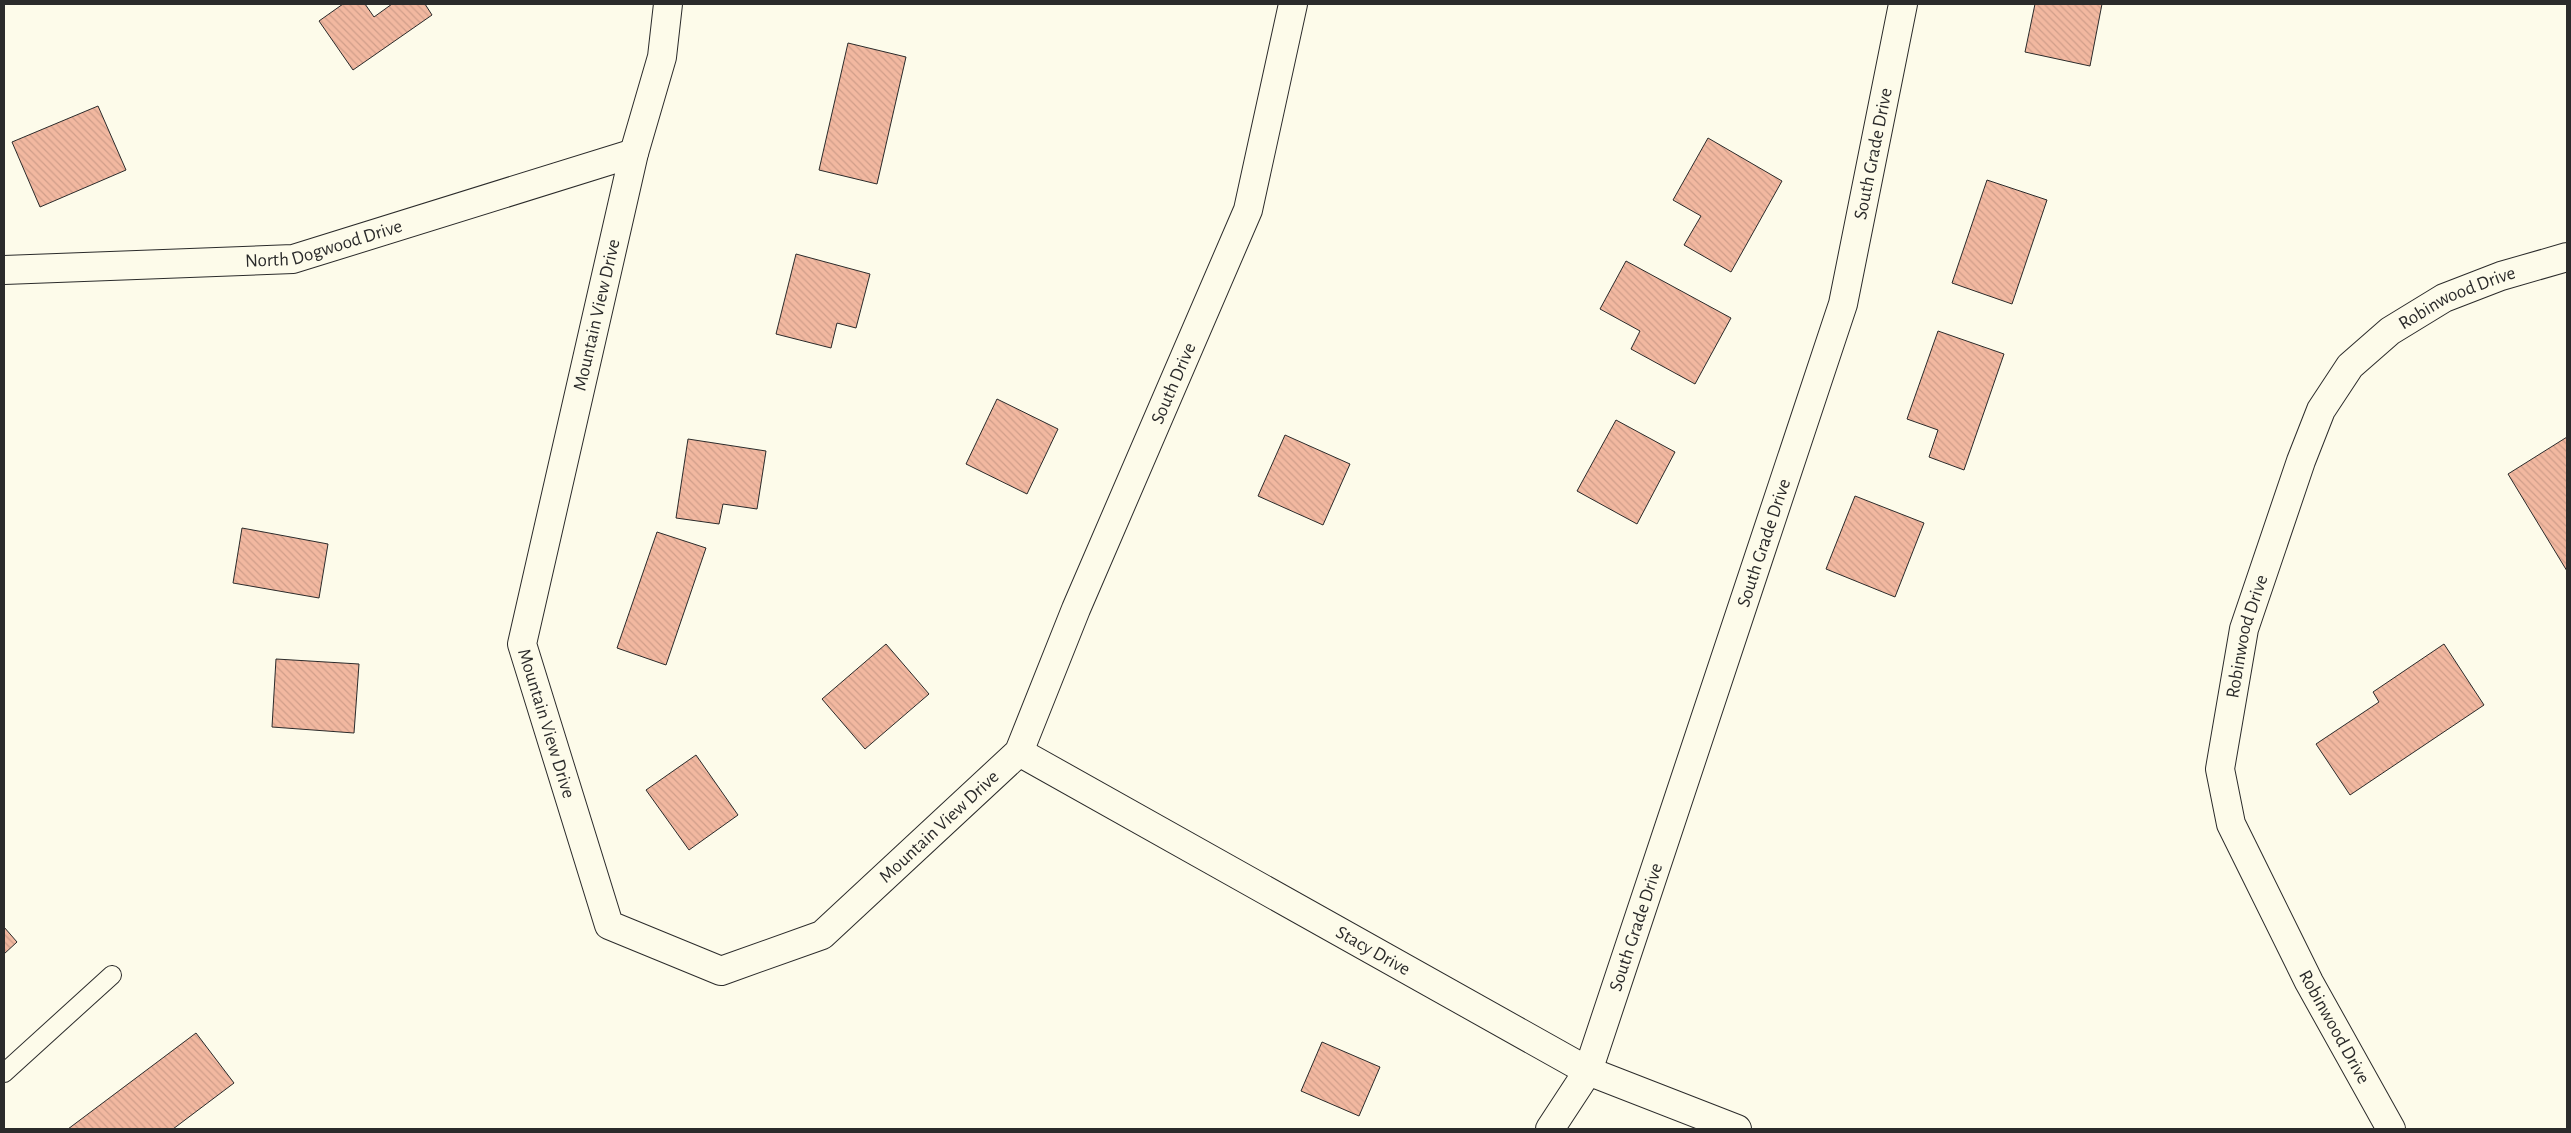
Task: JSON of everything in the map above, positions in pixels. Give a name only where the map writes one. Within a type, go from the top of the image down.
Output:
[{"type":"street","name":"Mountain View Drive","points":[[668,4],[662,57],[634,153],[522,644],[609,926],[721,971],[822,936],[1019,752]]},
{"type":"street","name":"South Drive","points":[[1019,752],[1076,609],[1248,210],[1293,4]]},
{"type":"street","name":"South Grade Drive","points":[[1550,1129],[1588,1071],[1843,304],[1903,4]]},
{"type":"street","name":"North Dogwood Drive","points":[[4,270],[293,259],[634,153]]},
{"type":"street","name":"Robinwood Drive","points":[[2391,1129],[2309,982],[2231,824],[2220,769],[2244,629],[2301,461],[2321,410],[2350,366],[2390,331],[2444,298],[2501,276],[2567,258]]},
{"type":"street","name":"Stacy Drive","points":[[1019,752],[1588,1071],[1737,1129]]},
{"type":"lane","points":[[4,1073],[112,975]]},
{"type":"building","points":[[343,4],[365,4],[374,17],[392,4],[425,4],[432,15],[353,70],[319,21]]},
{"type":"building","points":[[2035,4],[2102,4],[2090,66],[2025,52]]},
{"type":"building","points":[[848,43],[906,57],[877,184],[819,170]]},
{"type":"building","points":[[98,106],[126,170],[40,207],[12,142]]},
{"type":"building","points":[[1708,138],[1782,181],[1731,272],[1684,245],[1701,216],[1673,200]]},
{"type":"building","points":[[1987,180],[2047,200],[2012,304],[1952,283]]},
{"type":"building","points":[[796,254],[870,274],[856,328],[837,323],[831,348],[776,334]]},
{"type":"building","points":[[1626,261],[1731,318],[1695,384],[1631,349],[1640,331],[1600,309]]},
{"type":"building","points":[[1938,331],[2004,354],[1964,470],[1929,457],[1938,430],[1907,419]]},
{"type":"building","points":[[997,399],[1058,429],[1027,494],[966,464]]},
{"type":"building","points":[[1616,420],[1675,452],[1637,524],[1577,491]]},
{"type":"building","points":[[1285,435],[1350,464],[1323,525],[1258,496]]},
{"type":"building","points":[[2567,437],[2567,571],[2508,474]]},
{"type":"building","points":[[688,439],[766,451],[757,509],[723,504],[719,524],[676,518]]},
{"type":"building","points":[[1855,496],[1924,523],[1895,597],[1826,569]]},
{"type":"building","points":[[242,528],[328,544],[319,598],[233,583]]},
{"type":"building","points":[[657,532],[706,548],[666,665],[617,648]]},
{"type":"building","points":[[886,644],[929,694],[865,749],[822,699]]},
{"type":"building","points":[[2444,644],[2484,705],[2350,795],[2316,744],[2379,702],[2373,692]]},
{"type":"building","points":[[276,659],[359,664],[354,733],[272,727]]},
{"type":"building","points":[[696,755],[738,815],[689,850],[646,790]]},
{"type":"building","points":[[4,927],[17,942],[4,954]]},
{"type":"building","points":[[196,1033],[234,1083],[173,1129],[68,1129]]},
{"type":"building","points":[[1322,1042],[1380,1067],[1359,1116],[1301,1091]]}]
